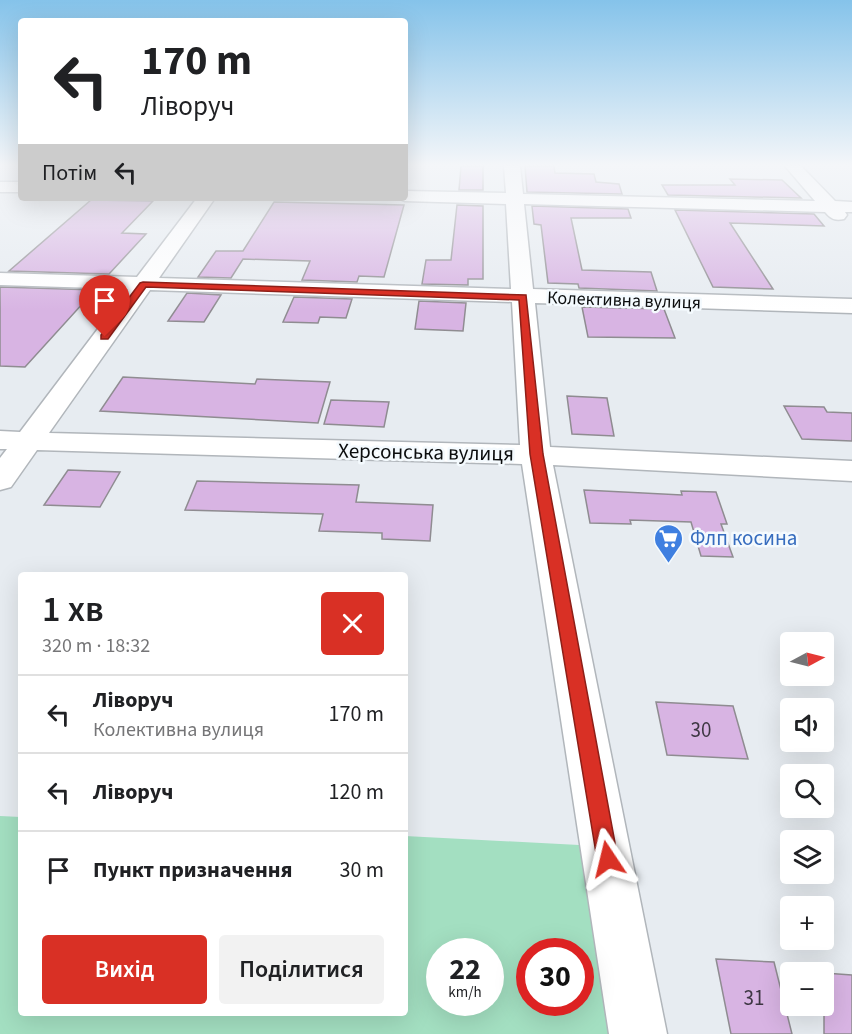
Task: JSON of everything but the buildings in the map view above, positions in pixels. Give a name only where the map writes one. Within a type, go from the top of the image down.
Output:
[{"type":"street","points":[[0,480],[14,441],[143,284],[194,214]]},
{"type":"street","points":[[516,214],[536,454],[638,1034]]},
{"type":"street","points":[[838,214],[852,229]]},
{"type":"street","name":"Колективна вулиця","points":[[0,279],[852,306]]},
{"type":"street","name":"Херсонська вулиця","points":[[14,441],[536,454],[852,471]]},
{"type":"green space","points":[[0,816],[18,817],[18,1016],[408,1016],[408,836],[598,846],[621,1034],[0,1034]]},
{"type":"place","name":"Флп косина","points":[[669,564]]},
{"type":"route","points":[[105,337],[143,284],[523,297],[536,454],[608,859]]}]
